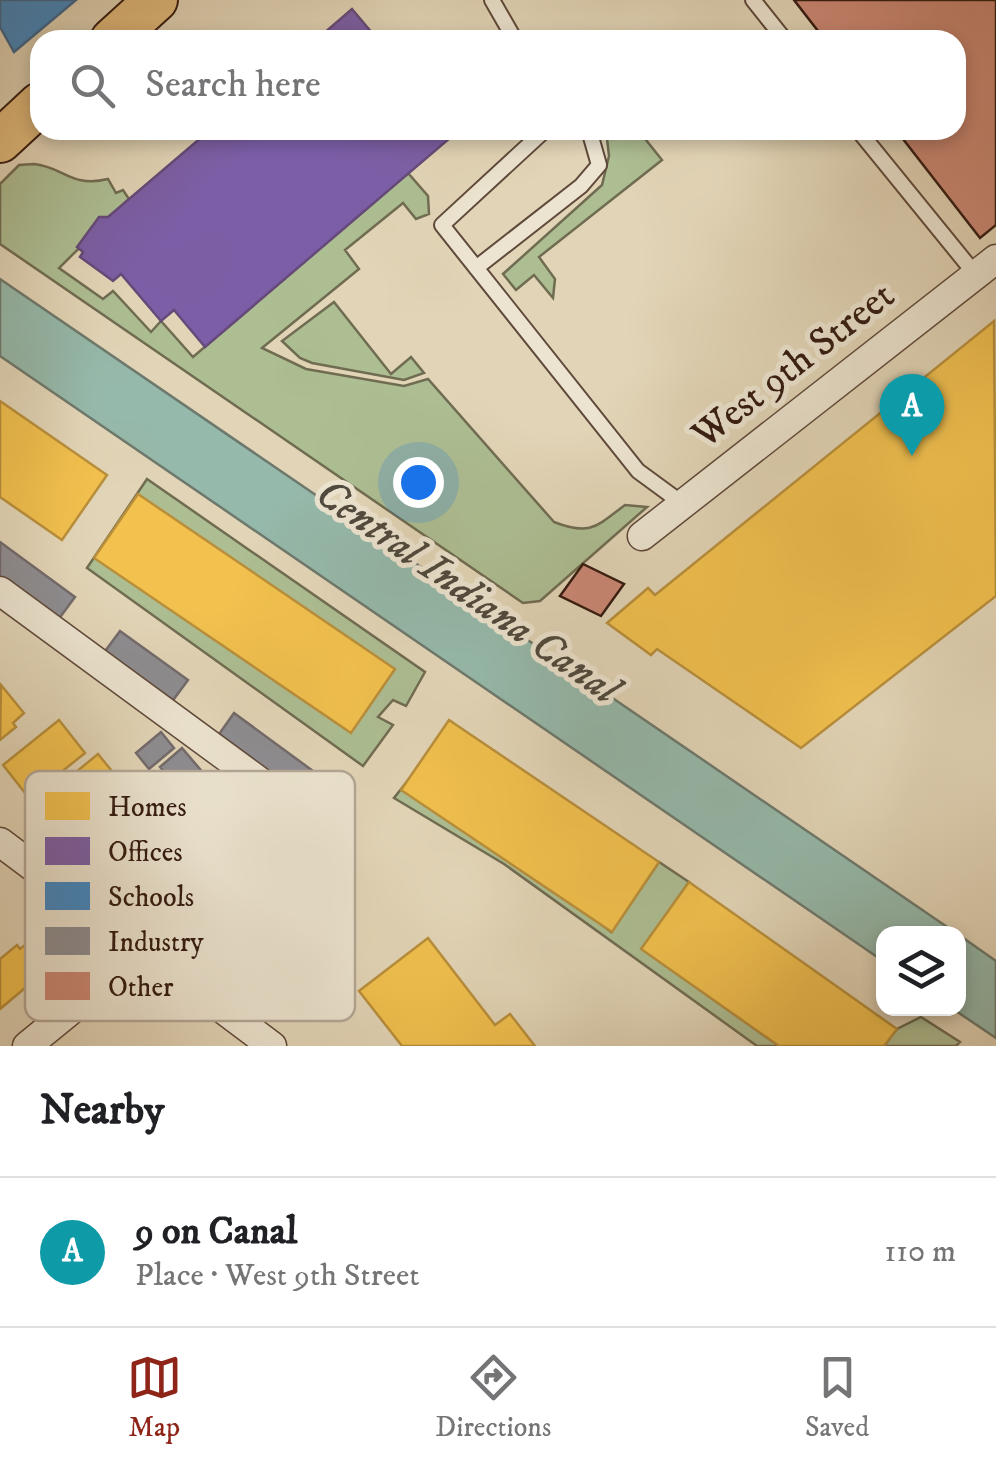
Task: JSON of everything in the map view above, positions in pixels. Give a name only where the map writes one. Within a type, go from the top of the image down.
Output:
[{"type":"main road","points":[[123,30],[156,0]]},
{"type":"main road","points":[[0,141],[30,113]]},
{"type":"street","name":"West 9th Street","points":[[642,536],[986,267]]},
{"type":"street","points":[[0,591],[245,771]]},
{"type":"street","points":[[0,842],[25,860]]},
{"type":"street","points":[[27,1046],[57,1021]]},
{"type":"street","points":[[239,1021],[272,1046]]},
{"type":"lane","points":[[492,0],[509,30]]},
{"type":"lane","points":[[753,0],[777,30]]},
{"type":"lane","points":[[534,140],[442,225],[638,471],[683,504]]},
{"type":"lane","points":[[476,268],[581,186],[599,166],[592,140]]},
{"type":"lane","points":[[867,140],[986,267]]},
{"type":"shaded area","points":[[607,140],[646,140],[662,160],[539,257],[555,279],[553,298],[534,275],[516,290],[503,274],[602,185],[609,156]]},
{"type":"shaded area","points":[[34,164],[85,181],[108,179],[116,193],[123,190],[129,199],[59,268],[103,299],[113,291],[151,332],[161,321],[193,357],[408,173],[428,196],[429,214],[416,219],[403,203],[345,250],[359,269],[262,348],[306,369],[404,386],[428,379],[554,522],[585,529],[625,505],[647,507],[540,601],[523,603],[0,244],[0,184],[19,165]]},
{"type":"shaded area","name":"Central Indiana Canal","points":[[0,279],[946,926],[876,926],[876,956],[0,356]]},
{"type":"shaded area","points":[[334,302],[391,374],[411,357],[424,373],[404,380],[300,358],[282,341]]},
{"type":"shaded area","points":[[147,479],[425,672],[406,706],[393,700],[378,717],[393,725],[363,766],[87,568]]},
{"type":"shaded area","points":[[413,774],[611,932],[659,862],[689,882],[642,949],[779,1046],[757,1046],[504,864],[394,798]]},
{"type":"shaded area","points":[[966,940],[996,961],[996,1038],[963,1016]]},
{"type":"shaded area","points":[[921,1017],[960,1042],[956,1046],[884,1046],[897,1029]]},
{"type":"building: Homes","points":[[994,321],[996,596],[801,748],[657,649],[651,655],[607,623],[648,588],[655,595]]},
{"type":"building: Homes","points":[[0,401],[107,475],[62,540],[0,497]]},
{"type":"building: Homes","points":[[138,494],[395,669],[351,733],[94,558]]},
{"type":"building: Homes","points":[[1,685],[24,713],[13,723],[16,727],[0,740]]},
{"type":"building: Homes","points":[[59,720],[85,753],[63,771],[25,771],[25,793],[3,765]]},
{"type":"building: Homes","points":[[449,720],[659,862],[612,932],[401,790]]},
{"type":"building: Homes","points":[[98,754],[112,771],[77,771]]},
{"type":"building: Homes","points":[[689,882],[897,1029],[884,1046],[779,1046],[641,949]]},
{"type":"building: Homes","points":[[428,938],[495,1025],[510,1014],[535,1046],[402,1046],[359,991]]},
{"type":"building: Homes","points":[[17,945],[20,949],[25,945],[25,988],[0,1009],[0,959]]},
{"type":"building: Offices","points":[[352,9],[370,30],[328,30]]},
{"type":"building: Offices","points":[[198,140],[448,140],[205,347],[174,310],[161,321],[121,274],[113,281],[80,257],[83,252],[77,247],[99,217],[108,217]]},
{"type":"building: Schools","points":[[0,0],[76,0],[40,30],[30,30],[30,39],[14,52],[0,27]]},
{"type":"building: Industry","points":[[0,542],[75,597],[58,620],[0,577]]},
{"type":"building: Industry","points":[[120,631],[188,680],[171,703],[103,654]]},
{"type":"building: Industry","points":[[234,713],[313,771],[264,771],[217,737]]},
{"type":"building: Industry","points":[[161,732],[174,748],[149,769],[136,753]]},
{"type":"building: Industry","points":[[182,748],[202,771],[163,771],[160,767]]},
{"type":"building: Other","points":[[794,0],[996,0],[996,225],[980,238],[904,140],[966,140],[966,30],[817,30]]},
{"type":"building: Other","points":[[583,564],[624,584],[601,616],[560,596]]},
{"type":"place","name":"9 on Canal","points":[[912,456]]}]
